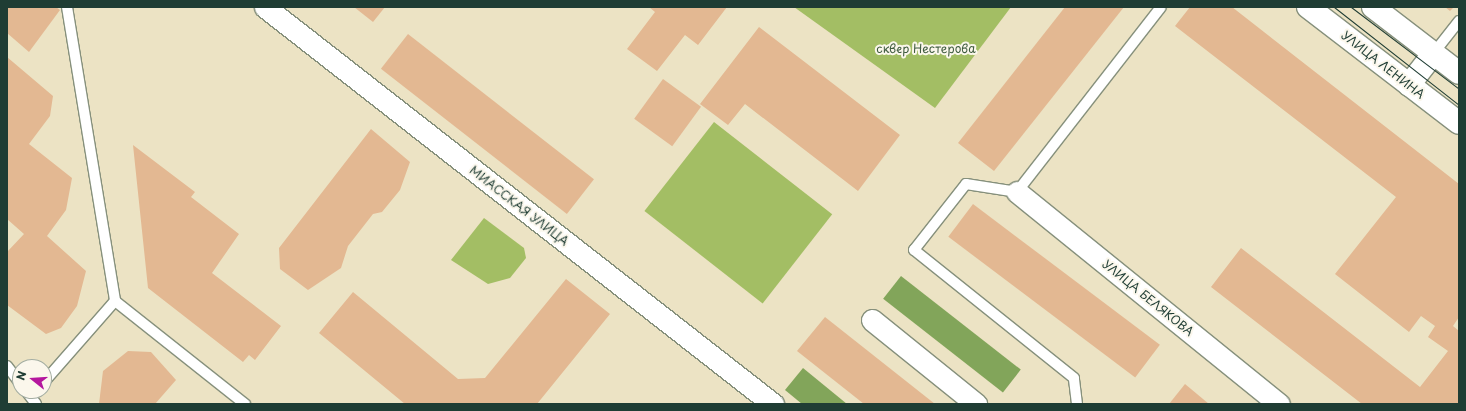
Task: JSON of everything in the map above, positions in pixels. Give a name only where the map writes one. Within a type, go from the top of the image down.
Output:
[{"type":"street","name":"МИАССКАЯ УЛИЦА","points":[[265,7],[773,404]]},
{"type":"street","name":"УЛИЦА ЛЕНИНА","points":[[1308,7],[1459,123]]},
{"type":"street","points":[[1373,7],[1459,73]]},
{"type":"street","points":[[1409,86],[1434,54]]},
{"type":"street","name":"УЛИЦА БЕЛЯКОВА","points":[[1017,192],[1279,404]]},
{"type":"street","points":[[872,320],[976,404]]},
{"type":"lane","points":[[1077,404],[1074,378],[914,250],[966,184],[1017,192],[1160,7]]},
{"type":"lane","points":[[70,10],[115,301],[245,404]]},
{"type":"lane","points":[[1434,54],[1459,21]]},
{"type":"lane","points":[[52,373],[115,301]]},
{"type":"green space","name":"сквер Нестерова","points":[[794,7],[1011,7],[935,108]]},
{"type":"green space","points":[[714,122],[832,214],[763,303],[644,211]]},
{"type":"green space","points":[[484,218],[524,248],[526,258],[510,278],[488,284],[451,260]]},
{"type":"green space","points":[[901,276],[1021,370],[1003,392],[883,299]]},
{"type":"green space","points":[[803,368],[847,404],[802,404],[785,390]]},
{"type":"building","points":[[7,7],[56,7],[60,10],[29,52],[7,33]]},
{"type":"building","points":[[354,7],[385,7],[373,22]]},
{"type":"building","points":[[649,7],[727,7],[698,45],[685,35],[657,71],[627,49],[655,12]]},
{"type":"building","points":[[1065,7],[1124,7],[994,171],[958,143]]},
{"type":"building","points":[[1190,7],[1232,7],[1459,184],[1459,317],[1453,326],[1459,331],[1459,404],[1362,404],[1211,287],[1241,248],[1420,387],[1448,351],[1428,337],[1435,326],[1421,316],[1409,332],[1335,274],[1396,197],[1175,26]]},
{"type":"building","points":[[1445,7],[1454,7],[1450,11]]},
{"type":"building","points":[[759,27],[900,135],[858,191],[745,104],[728,125],[700,104]]},
{"type":"building","points":[[408,34],[594,179],[567,214],[381,69]]},
{"type":"building","points":[[7,57],[53,96],[50,116],[29,144],[72,178],[66,210],[47,236],[86,271],[77,306],[61,328],[46,334],[7,305],[7,252],[24,234],[7,219]]},
{"type":"building","points":[[663,79],[701,107],[672,146],[634,119]]},
{"type":"building","points":[[371,129],[410,162],[400,190],[382,212],[373,214],[348,246],[341,268],[308,290],[280,269],[279,248]]},
{"type":"building","points":[[133,145],[195,192],[191,197],[239,234],[212,273],[281,326],[255,360],[249,355],[243,362],[148,288]]},
{"type":"building","points":[[973,204],[1160,345],[1135,378],[948,237]]},
{"type":"building","points":[[566,279],[610,314],[537,404],[405,404],[319,333],[353,292],[458,379],[485,378]]},
{"type":"building","points":[[825,317],[935,404],[864,404],[797,351]]},
{"type":"building","points":[[128,351],[151,352],[176,380],[155,404],[99,404],[103,371]]},
{"type":"building","points":[[1185,384],[1209,404],[1169,404]]},
{"type":"tram line","points":[[1334,7],[1459,105]]},
{"type":"tram line","points":[[1351,7],[1459,89]]}]
